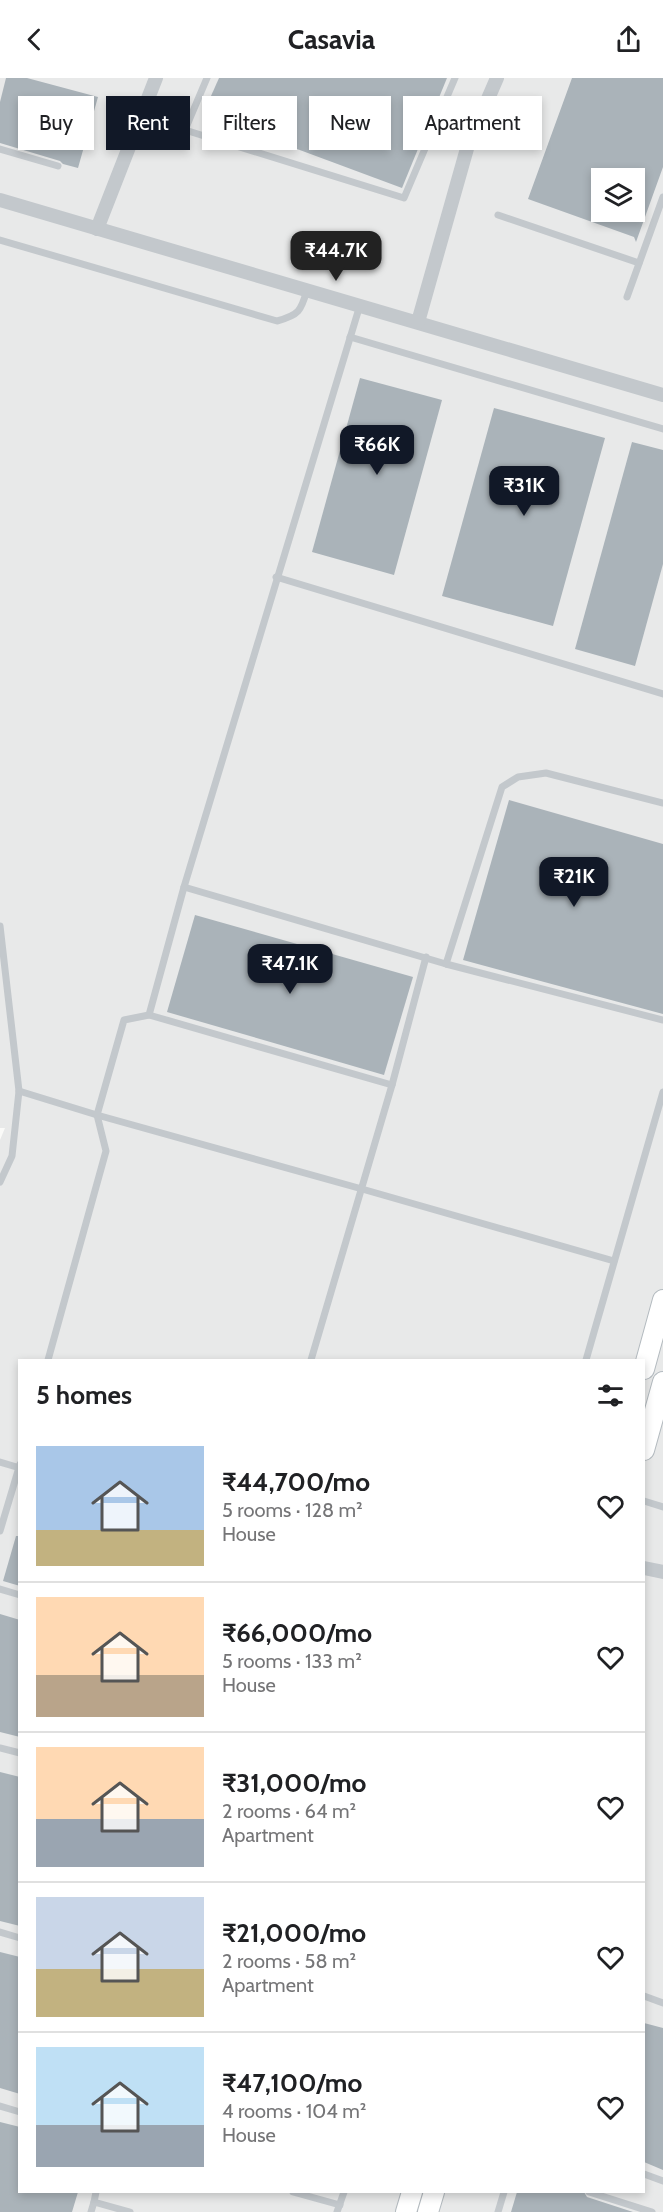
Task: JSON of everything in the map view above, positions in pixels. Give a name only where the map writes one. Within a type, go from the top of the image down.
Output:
[{"type":"main road","points":[[645,1365],[663,1300]]},
{"type":"main road","points":[[645,1446],[663,1382]]},
{"type":"main road","points":[[406,2212],[412,2193]]},
{"type":"main road","points":[[428,2212],[434,2193]]},
{"type":"street","points":[[97,229],[156,78]]},
{"type":"street","points":[[418,322],[468,145],[497,78]]},
{"type":"street","points":[[0,200],[663,395]]},
{"type":"street","points":[[645,1568],[663,1572]]},
{"type":"lane","points":[[207,78],[185,130],[404,198],[455,78]]},
{"type":"lane","points":[[0,149],[58,166]]},
{"type":"lane","points":[[627,297],[663,197]]},
{"type":"lane","points":[[498,215],[639,262]]},
{"type":"lane","points":[[0,240],[278,321],[293,316],[302,308],[307,290]]},
{"type":"lane","points":[[149,1015],[184,887],[276,577],[360,305]]},
{"type":"lane","points":[[350,338],[663,429]]},
{"type":"lane","points":[[276,577],[663,694]]},
{"type":"lane","points":[[446,964],[502,787],[518,777],[546,773],[663,803]]},
{"type":"lane","points":[[184,887],[446,964],[663,1020]]},
{"type":"lane","points":[[0,926],[18,1091],[12,1156],[0,1182]]},
{"type":"lane","points":[[311,1359],[392,1085],[426,957]]},
{"type":"lane","points":[[48,1359],[106,1151],[97,1115],[124,1020],[149,1015],[392,1085]]},
{"type":"lane","points":[[18,1091],[614,1262]]},
{"type":"lane","points":[[586,1359],[663,1092]]},
{"type":"lane","points":[[0,1462],[18,1467]]},
{"type":"lane","points":[[0,1531],[18,1470]]},
{"type":"lane","points":[[645,1501],[663,1507]]},
{"type":"lane","points":[[0,1590],[18,1594]]},
{"type":"lane","points":[[0,1748],[18,1752]]},
{"type":"lane","points":[[0,1932],[18,1937]]},
{"type":"lane","points":[[645,1996],[663,2003]]},
{"type":"lane","points":[[0,2106],[18,2111]]},
{"type":"lane","points":[[645,2174],[663,2181]]},
{"type":"lane","points":[[91,2212],[96,2193]]},
{"type":"lane","points":[[296,2193],[339,2208],[344,2193]]},
{"type":"lane","points":[[498,2212],[504,2193]]},
{"type":"lane","points":[[592,2193],[652,2212]]},
{"type":"lane","points":[[94,2202],[130,2212]]},
{"type":"shaded area","points":[[0,78],[663,78],[663,2212],[0,2212],[0,1140],[5,1128],[0,1128]]},
{"type":"building","points":[[6,78],[27,78],[98,97],[94,111],[94,96],[18,96],[18,148],[0,143],[0,102]]},
{"type":"building","points":[[219,78],[447,78],[440,96],[403,96],[403,150],[418,150],[402,188],[297,149],[297,96],[211,96]]},
{"type":"building","points":[[572,78],[663,78],[663,167],[645,217],[645,168],[591,168],[591,222],[528,199]]},
{"type":"building","points":[[23,150],[83,150],[78,168]]},
{"type":"building","points":[[592,222],[643,222],[636,242],[634,237]]},
{"type":"building","points":[[360,378],[442,400],[394,575],[312,552]]},
{"type":"building","points":[[494,408],[605,438],[553,626],[442,596]]},
{"type":"building","points":[[632,442],[663,450],[663,564],[635,666],[575,649]]},
{"type":"building","points":[[509,800],[663,844],[663,1014],[463,960]]},
{"type":"building","points":[[195,915],[413,977],[384,1075],[167,1012]]},
{"type":"building","points":[[16,1536],[18,1536],[18,1585],[3,1581]]},
{"type":"building","points":[[0,1614],[18,1619],[18,1736],[0,1732]]},
{"type":"building","points":[[0,1772],[18,1776],[18,1926],[0,1921]]},
{"type":"building","points":[[0,1952],[18,1956],[18,2093],[0,2088]]},
{"type":"building","points":[[645,2023],[663,2028],[663,2170],[645,2162]]},
{"type":"building","points":[[0,2122],[18,2126],[18,2193],[78,2193],[72,2212],[0,2212]]},
{"type":"building","points":[[517,2193],[585,2193],[587,2197],[633,2212],[511,2212]]}]
